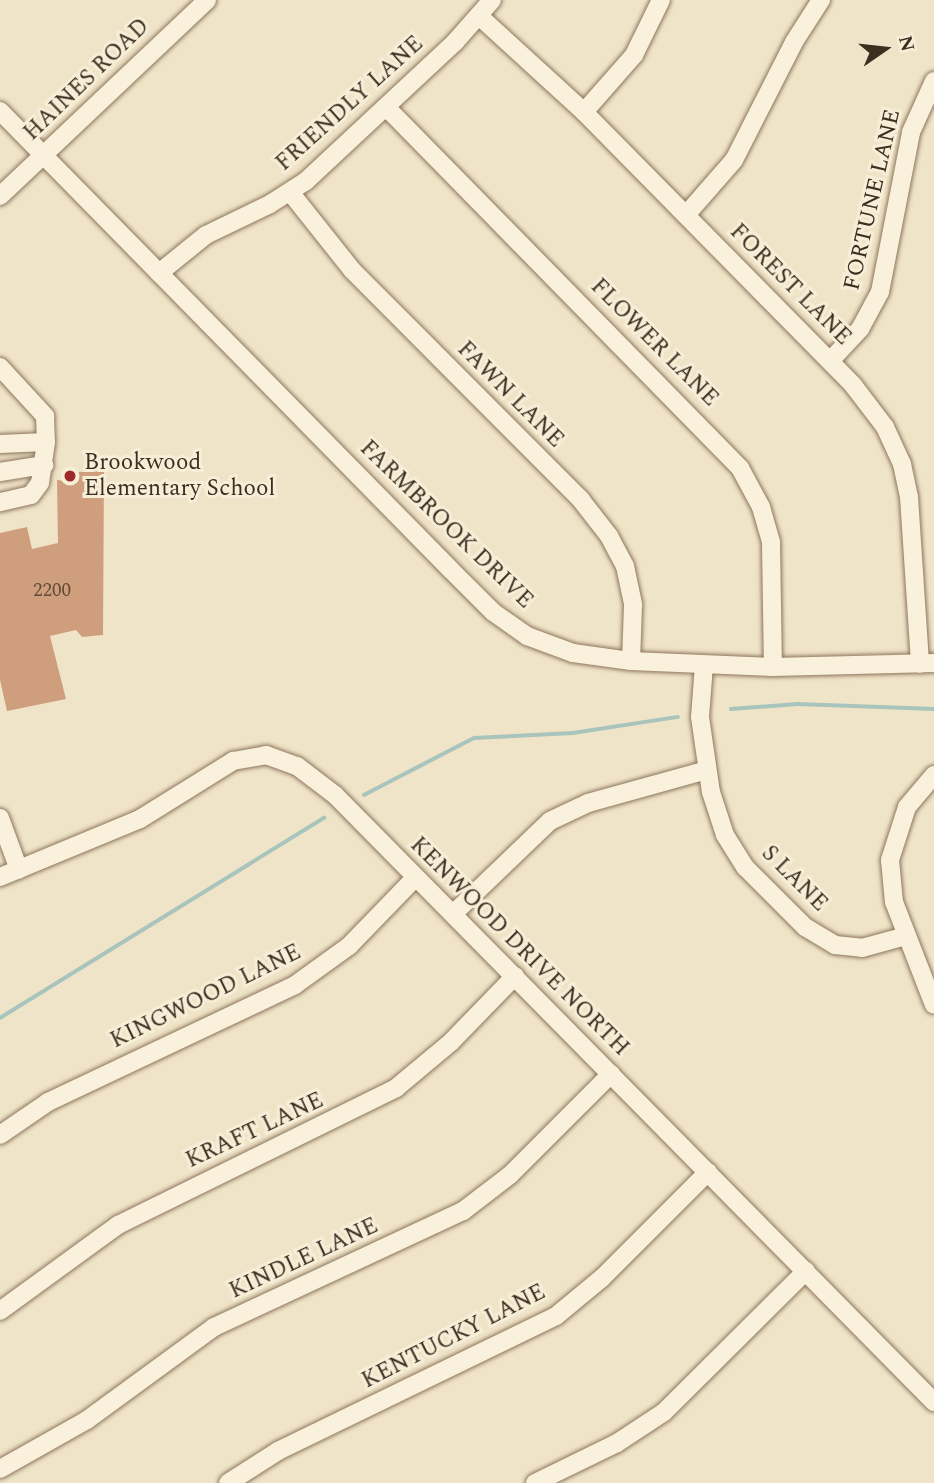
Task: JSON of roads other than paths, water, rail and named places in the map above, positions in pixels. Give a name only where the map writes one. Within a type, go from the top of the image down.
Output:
[{"type":"street","name":"HAINES ROAD","points":[[0,196],[43,156],[187,7],[207,0]]},
{"type":"street","name":"FRIENDLY LANE","points":[[159,273],[206,235],[290,192],[386,107],[492,0]]},
{"type":"street","points":[[584,112],[634,55],[662,0]]},
{"type":"street","points":[[686,215],[734,160],[794,41],[821,0]]},
{"type":"street","name":"FOREST LANE","points":[[479,16],[584,112],[830,360],[872,407],[902,464],[927,664]]},
{"type":"street","name":"FORTUNE LANE","points":[[830,360],[860,329],[880,292],[911,132],[934,81]]},
{"type":"street","name":"FLOWER LANE","points":[[386,107],[740,468],[761,506],[771,543],[773,667]]},
{"type":"street","name":"FARMBROOK DRIVE","points":[[0,111],[509,625],[549,646],[631,661],[773,667],[927,664]]},
{"type":"street","name":"FAWN LANE","points":[[290,192],[352,270],[580,500],[609,536],[625,566],[634,605],[631,661]]},
{"type":"street","points":[[0,368],[45,416],[46,442],[44,465],[30,495],[0,502]]},
{"type":"street","points":[[0,444],[46,442]]},
{"type":"street","points":[[0,472],[44,465]]},
{"type":"street","name":"S LANE","points":[[704,665],[700,717],[707,771],[717,816],[735,853],[805,927],[848,948],[877,946],[906,936]]},
{"type":"street","name":"KENWOOD DRIVE NORTH","points":[[0,877],[111,833],[220,767],[255,755],[281,759],[313,777],[453,914],[934,1402]]},
{"type":"street","points":[[453,914],[550,821],[588,803],[707,771]]},
{"type":"street","points":[[934,775],[907,807],[893,843],[891,881],[906,936],[934,1005]]},
{"type":"street","points":[[0,818],[19,870]]},
{"type":"street","name":"KINGWOOD LANE","points":[[0,1135],[48,1102],[295,985],[349,946],[415,878]]},
{"type":"street","name":"KRAFT LANE","points":[[0,1311],[118,1225],[396,1088],[451,1042],[515,976]]},
{"type":"street","name":"KINDLE LANE","points":[[0,1469],[87,1420],[214,1327],[463,1211],[510,1175],[611,1074]]},
{"type":"street","name":"KENTUCKY LANE","points":[[228,1483],[278,1451],[556,1316],[602,1278],[708,1172]]},
{"type":"street","points":[[535,1483],[617,1443],[664,1412],[806,1271]]},
{"type":"waterway","points":[[731,709],[798,704],[934,709]]},
{"type":"waterway","points":[[364,795],[474,738],[573,733],[678,717]]},
{"type":"waterway","points":[[0,1018],[324,818]]},
{"type":"place","name":"Brookwood Elementary School","points":[[70,476]]}]
